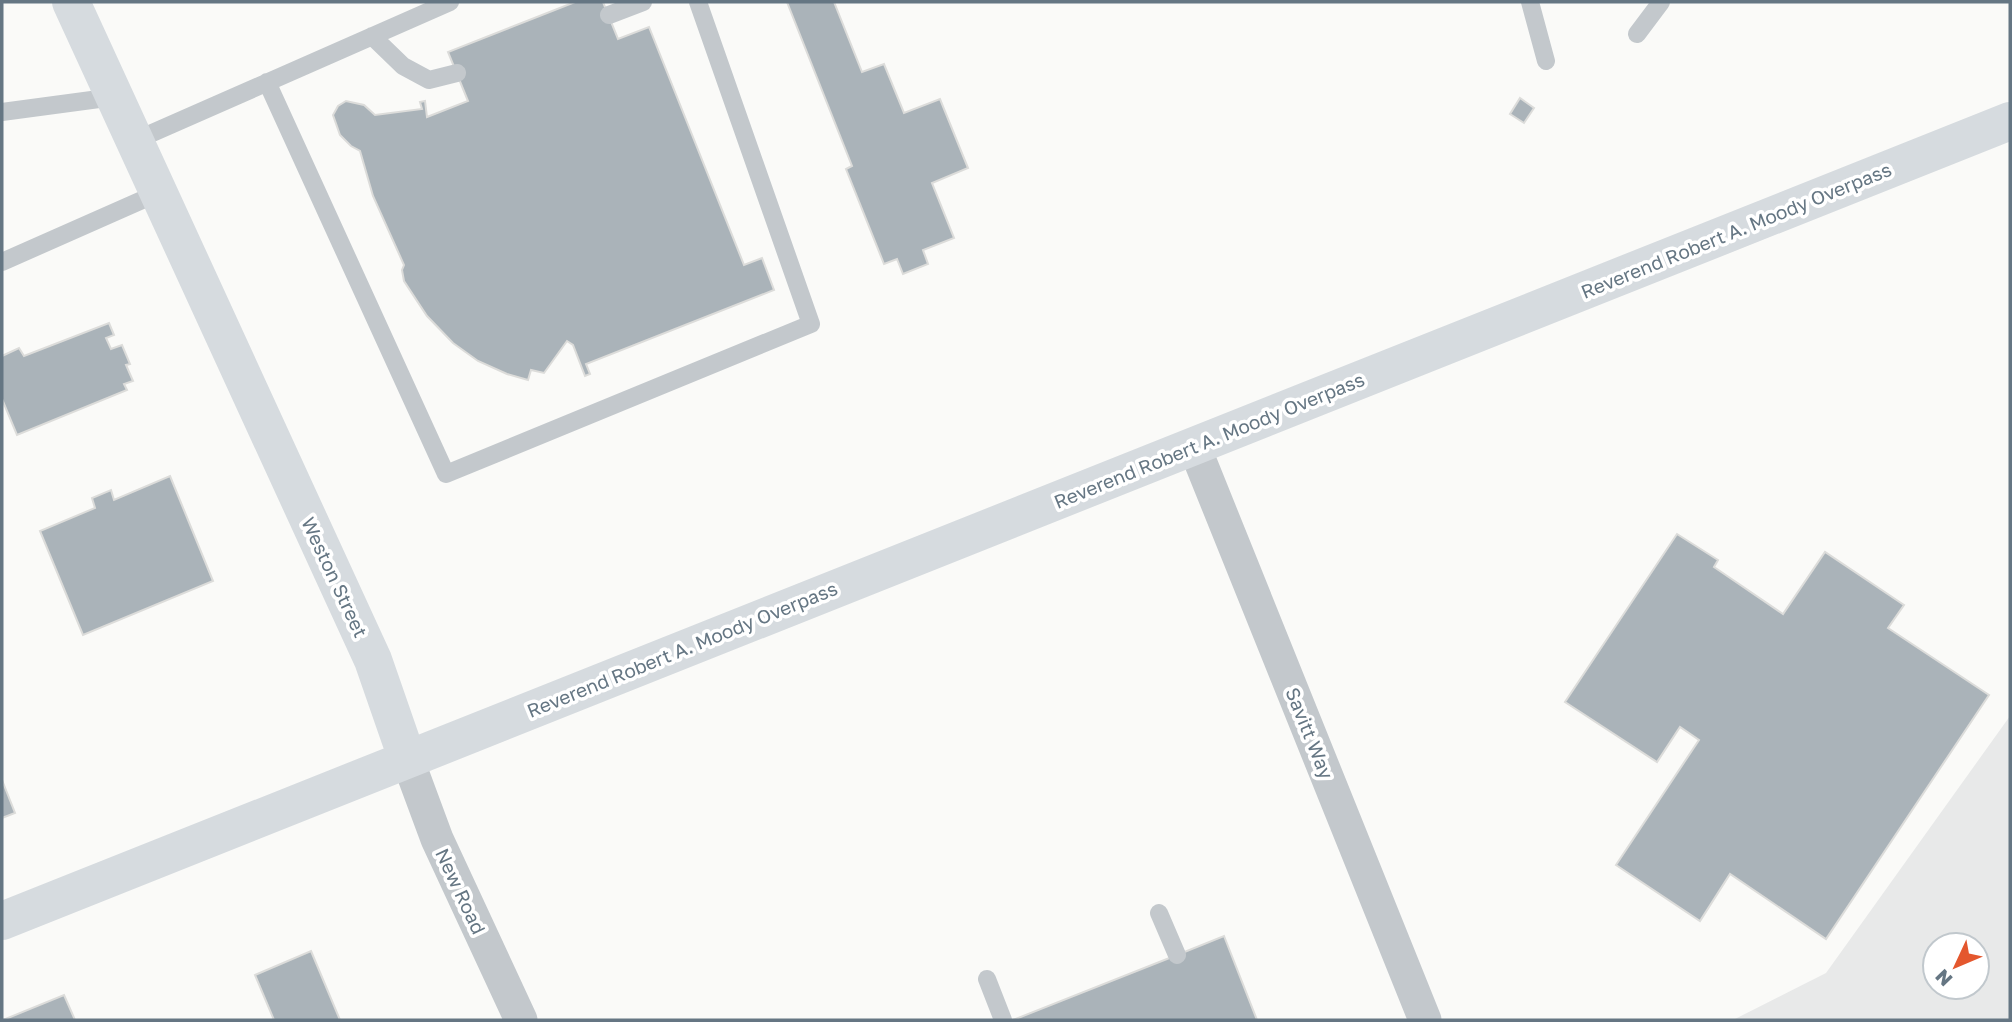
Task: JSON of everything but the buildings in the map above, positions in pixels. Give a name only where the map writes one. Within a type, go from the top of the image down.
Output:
[{"type":"main road","name":"Weston Street","points":[[71,2],[373,660],[407,758]]},
{"type":"main road","name":"Reverend Robert A. Moody Overpass","points":[[407,758],[2010,121]]},
{"type":"main road","points":[[2,921],[407,758]]},
{"type":"street","name":"Savitt Way","points":[[1194,446],[1424,1020]]},
{"type":"street","name":"New Road","points":[[407,758],[433,830],[522,1020]]},
{"type":"lane","points":[[134,141],[450,2]]},
{"type":"lane","points":[[609,15],[643,2]]},
{"type":"lane","points":[[267,82],[446,474],[811,324],[698,2]]},
{"type":"lane","points":[[1530,2],[1546,61]]},
{"type":"lane","points":[[1637,34],[1661,2]]},
{"type":"lane","points":[[372,36],[403,66],[429,79],[457,73]]},
{"type":"lane","points":[[2,112],[114,97]]},
{"type":"lane","points":[[2,262],[158,193]]},
{"type":"lane","points":[[1159,913],[1177,955]]},
{"type":"lane","points":[[987,979],[1003,1020]]},
{"type":"shaded area","points":[[2010,716],[2010,1020],[1733,1020],[1826,973]]}]
